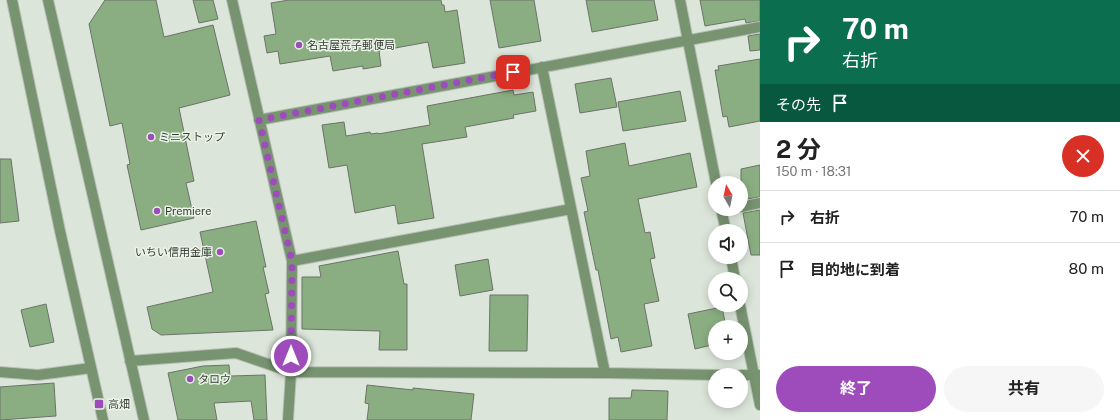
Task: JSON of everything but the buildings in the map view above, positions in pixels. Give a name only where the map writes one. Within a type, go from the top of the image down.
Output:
[{"type":"street","points":[[12,0],[60,231],[103,420]]},
{"type":"street","points":[[48,0],[144,420]]},
{"type":"street","points":[[232,0],[292,261],[291,372],[288,420]]},
{"type":"street","points":[[680,0],[715,176]]},
{"type":"street","points":[[259,120],[760,27]]},
{"type":"street","points":[[542,67],[605,373]]},
{"type":"street","points":[[748,206],[760,203]]},
{"type":"street","points":[[292,261],[571,209]]},
{"type":"street","points":[[742,312],[757,375],[760,405]]},
{"type":"street","points":[[130,361],[236,353],[291,372],[708,375]]},
{"type":"street","points":[[0,372],[38,374],[91,368]]},
{"type":"place","name":"名古屋荒子郵便局","points":[[299,45]]},
{"type":"place","name":"ミニストップ","points":[[151,137]]},
{"type":"place","name":"Premiere","points":[[157,211]]},
{"type":"place","name":"いちい信用金庫","points":[[220,252]]},
{"type":"place","name":"タロウ","points":[[190,379]]},
{"type":"place","name":"高畑","points":[[99,404]]},
{"type":"route","points":[[291,356],[292,261],[259,120],[513,72]]}]
